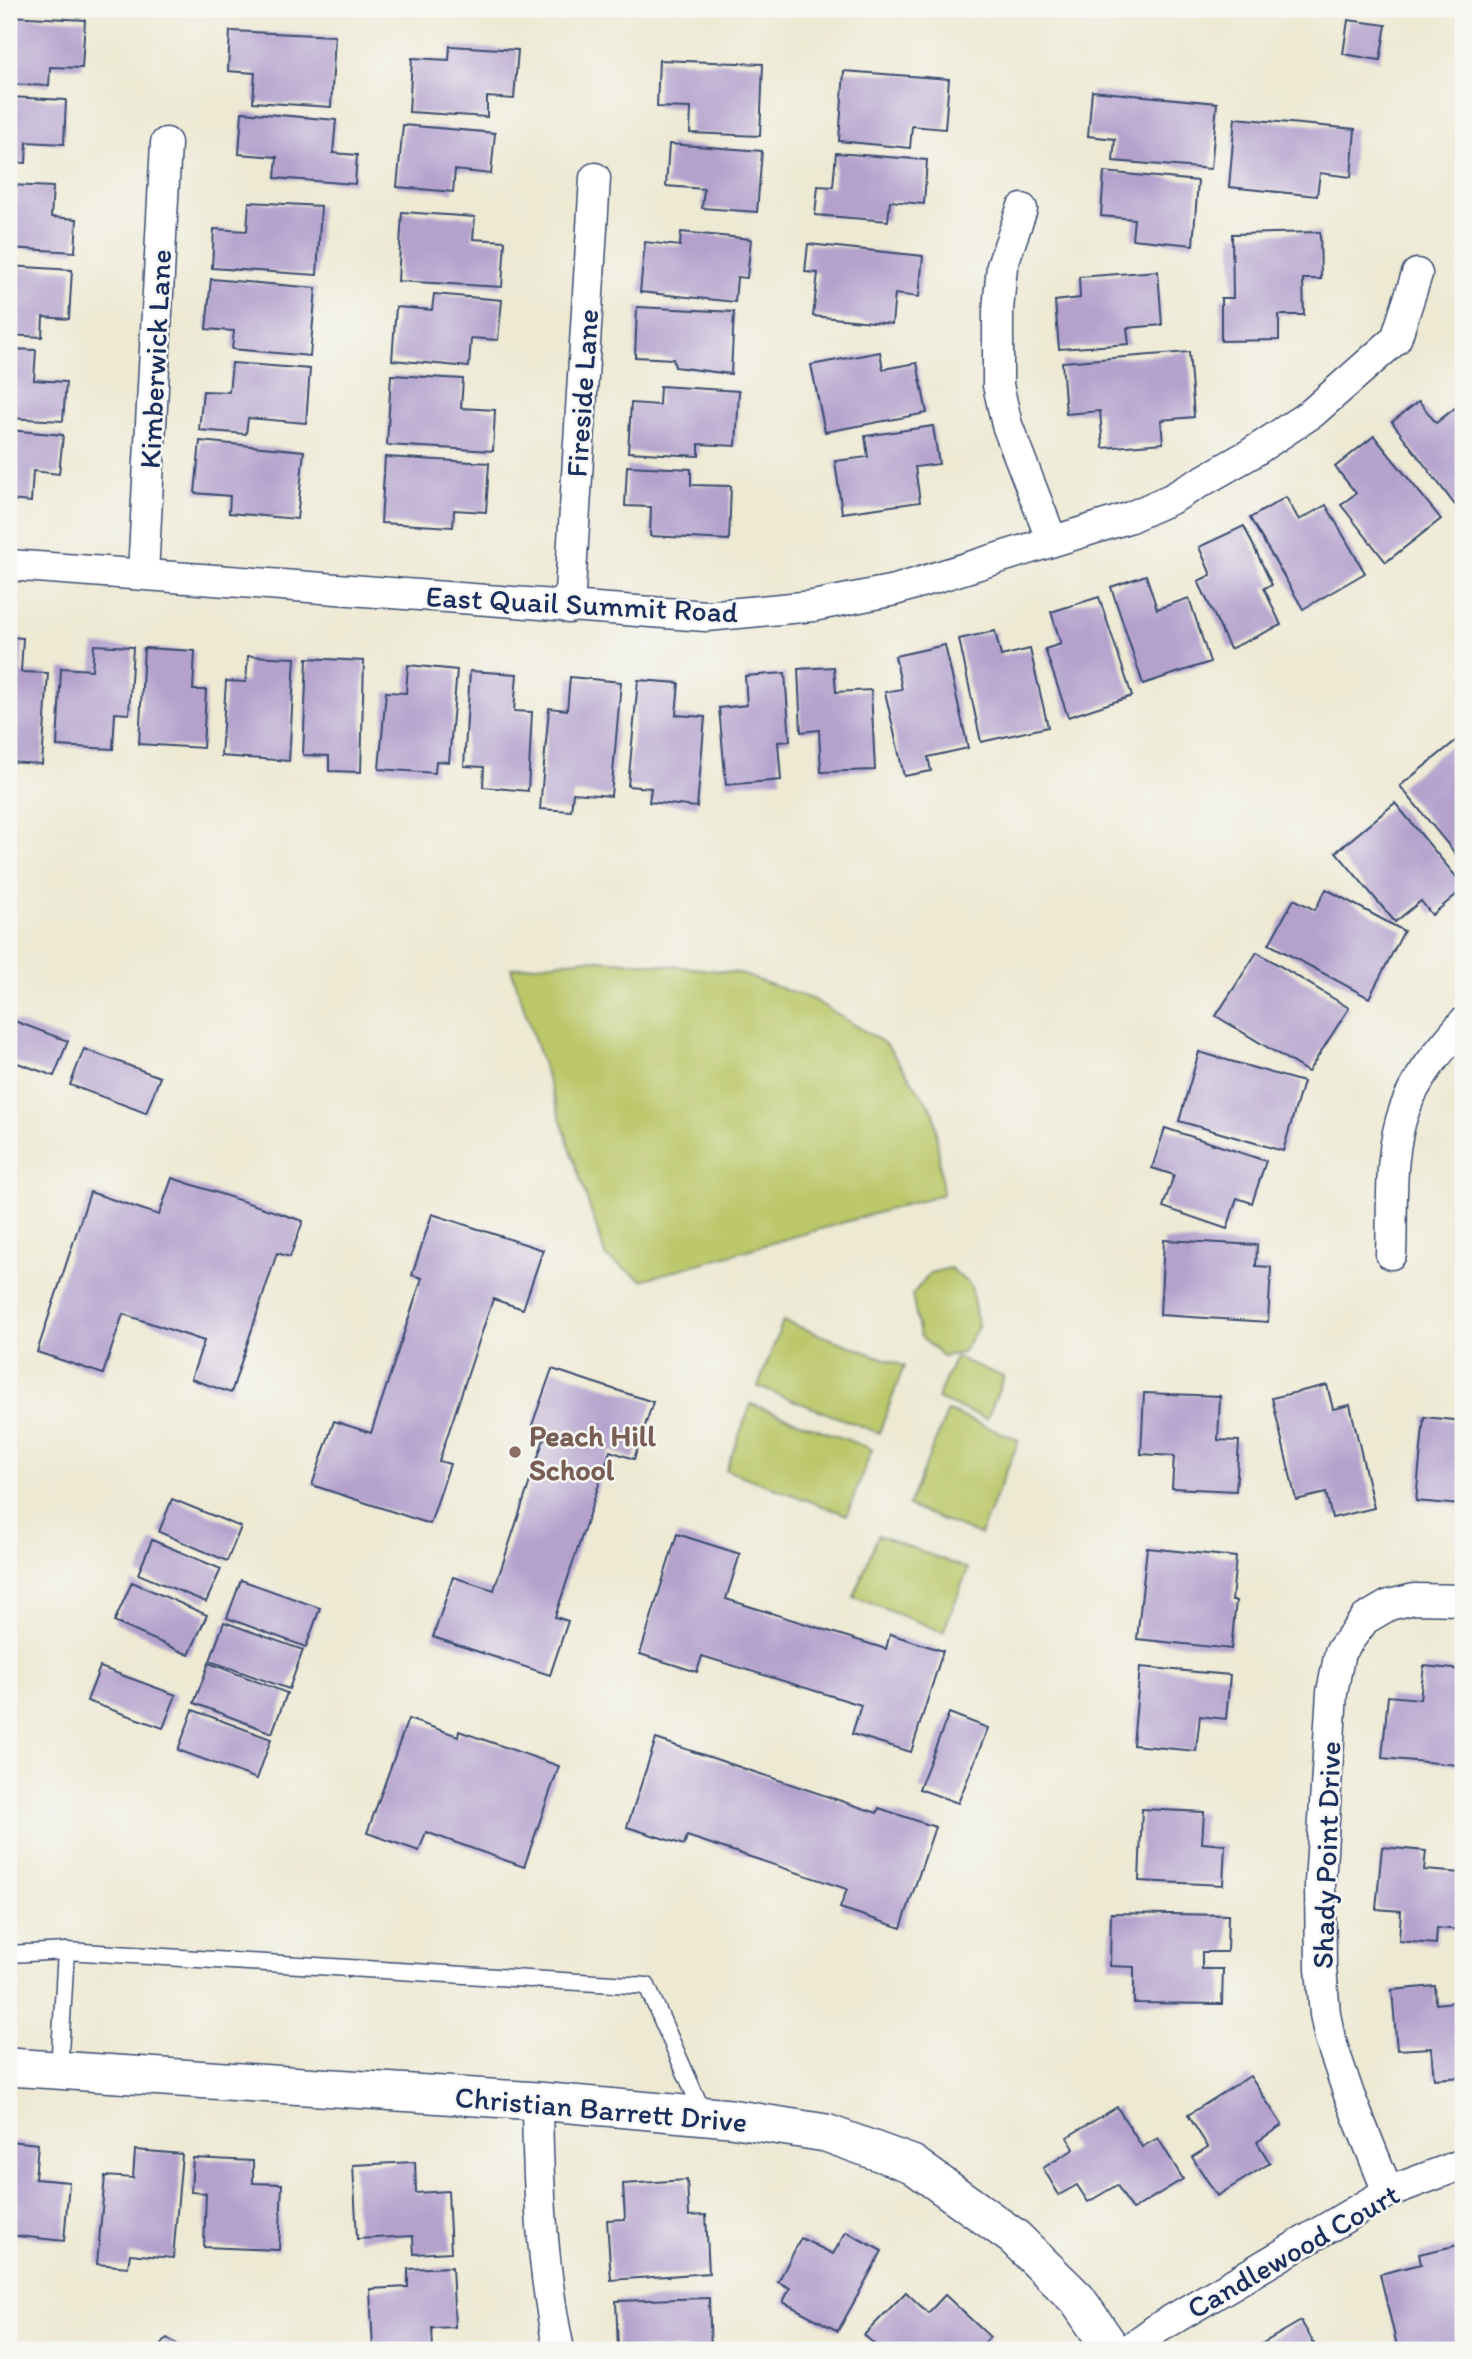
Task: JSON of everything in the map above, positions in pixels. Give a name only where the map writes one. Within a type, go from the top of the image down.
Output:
[{"type":"street","name":"Kimberwick Lane","points":[[144,574],[166,143]]},
{"type":"street","name":"Fireside Lane","points":[[569,608],[595,178]]},
{"type":"street","points":[[1022,209],[1003,266],[998,310],[998,385],[1007,425],[1052,541]]},
{"type":"street","name":"East Quail Summit Road","points":[[9,565],[706,616],[813,606],[895,590],[1128,518],[1171,499],[1250,454],[1312,413],[1396,339],[1417,274]]},
{"type":"street","points":[[1391,1254],[1395,1145],[1405,1106],[1434,1057],[1463,1023]]},
{"type":"street","name":"Shady Point Drive","points":[[1388,2192],[1345,2084],[1325,2014],[1321,1968],[1320,1883],[1332,1692],[1340,1652],[1365,1619],[1389,1605],[1414,1599],[1463,1600]]},
{"type":"street","name":"Christian Barrett Drive","points":[[9,2067],[537,2101],[704,2115],[826,2133],[912,2164],[1014,2236],[1077,2299],[1112,2350]]},
{"type":"street","points":[[537,2101],[537,2166],[559,2350]]},
{"type":"street","name":"Candlewood Court","points":[[1128,2350],[1158,2328],[1388,2192],[1463,2164]]},
{"type":"lane","points":[[9,1954],[66,1951],[647,1986],[704,2115]]},
{"type":"lane","points":[[59,2070],[66,1951]]},
{"type":"green space","points":[[586,959],[738,973],[814,1000],[886,1044],[934,1112],[943,1194],[642,1280],[606,1257],[511,968]]},
{"type":"green space","points":[[950,1268],[971,1286],[978,1327],[962,1353],[942,1356],[920,1336],[912,1295],[930,1273]]},
{"type":"green space","points":[[783,1321],[904,1366],[879,1433],[758,1387]]},
{"type":"green space","points":[[955,1357],[1004,1377],[987,1419],[937,1399]]},
{"type":"green space","points":[[751,1404],[872,1449],[847,1515],[726,1470]]},
{"type":"green space","points":[[948,1411],[1019,1440],[980,1535],[908,1506]]},
{"type":"green space","points":[[878,1535],[968,1569],[943,1632],[854,1597]]},
{"type":"building","points":[[9,16],[85,20],[82,68],[50,67],[49,86],[9,84]]},
{"type":"building","points":[[1348,20],[1386,25],[1380,60],[1343,54]]},
{"type":"building","points":[[230,31],[335,36],[331,107],[253,102],[255,73],[228,71]]},
{"type":"building","points":[[450,46],[518,50],[514,99],[487,97],[487,117],[409,112],[412,58],[449,60]]},
{"type":"building","points":[[659,60],[763,64],[760,136],[690,133],[691,108],[657,107]]},
{"type":"building","points":[[844,71],[949,79],[945,129],[912,126],[910,148],[839,141]]},
{"type":"building","points":[[1092,91],[1217,103],[1211,169],[1113,161],[1115,139],[1088,136]]},
{"type":"building","points":[[9,97],[66,100],[64,144],[27,142],[26,163],[9,162]]},
{"type":"building","points":[[242,112],[336,120],[333,153],[357,155],[355,184],[275,178],[277,157],[239,154]]},
{"type":"building","points":[[1235,118],[1355,129],[1351,177],[1320,173],[1317,196],[1229,187]]},
{"type":"building","points":[[403,125],[495,133],[491,174],[455,170],[453,192],[397,187]]},
{"type":"building","points":[[669,144],[762,151],[757,212],[702,208],[704,189],[666,186]]},
{"type":"building","points":[[836,153],[927,160],[924,204],[890,201],[888,221],[815,215],[818,186],[833,187]]},
{"type":"building","points":[[1104,172],[1198,181],[1193,245],[1132,239],[1134,219],[1101,216]]},
{"type":"building","points":[[9,185],[53,187],[51,217],[77,219],[75,252],[9,248]]},
{"type":"building","points":[[249,202],[321,206],[317,275],[212,268],[214,229],[247,231]]},
{"type":"building","points":[[402,212],[475,217],[473,239],[505,241],[502,287],[398,281]]},
{"type":"building","points":[[681,232],[751,239],[747,278],[737,277],[735,302],[640,292],[645,242],[680,246]]},
{"type":"building","points":[[1320,232],[1321,279],[1303,279],[1304,315],[1279,315],[1279,340],[1221,341],[1221,298],[1233,298],[1232,234]]},
{"type":"building","points":[[808,244],[923,256],[919,297],[895,294],[892,324],[813,316],[818,273],[805,272]]},
{"type":"building","points":[[9,266],[72,270],[69,319],[43,317],[42,337],[9,335]]},
{"type":"building","points":[[1158,271],[1162,325],[1127,328],[1129,344],[1059,349],[1055,301],[1080,298],[1079,277]]},
{"type":"building","points":[[211,279],[316,288],[310,356],[232,349],[234,331],[206,329]]},
{"type":"building","points":[[434,294],[502,300],[498,340],[471,338],[469,367],[392,360],[396,307],[432,310]]},
{"type":"building","points":[[637,307],[734,312],[731,374],[675,367],[673,359],[635,357]]},
{"type":"building","points":[[9,349],[36,350],[34,380],[66,382],[63,421],[9,418]]},
{"type":"building","points":[[880,352],[883,369],[917,363],[927,413],[825,432],[811,365]]},
{"type":"building","points":[[1189,352],[1194,417],[1161,420],[1163,443],[1103,448],[1100,411],[1066,414],[1062,362]]},
{"type":"building","points":[[232,363],[310,369],[306,423],[248,418],[246,434],[199,430],[203,391],[229,392]]},
{"type":"building","points":[[391,375],[463,379],[461,408],[495,410],[493,451],[387,445]]},
{"type":"building","points":[[660,386],[739,391],[736,446],[699,444],[699,456],[628,452],[631,403],[659,405]]},
{"type":"building","points":[[1419,401],[1436,423],[1460,404],[1463,408],[1463,499],[1455,505],[1392,422]]},
{"type":"building","points":[[933,426],[939,464],[915,467],[920,502],[842,513],[835,461],[868,457],[865,436]]},
{"type":"building","points":[[9,430],[63,435],[59,474],[33,471],[31,502],[9,500]]},
{"type":"building","points":[[1374,436],[1441,519],[1386,562],[1341,505],[1356,493],[1335,467]]},
{"type":"building","points":[[200,441],[304,451],[297,519],[229,513],[230,496],[195,493]]},
{"type":"building","points":[[385,457],[489,463],[486,512],[454,510],[453,527],[381,523]]},
{"type":"building","points":[[627,466],[691,469],[691,485],[731,486],[729,540],[650,536],[651,507],[625,506]]},
{"type":"building","points":[[1286,497],[1299,520],[1326,505],[1365,573],[1303,609],[1250,518]]},
{"type":"building","points":[[1244,526],[1272,585],[1264,588],[1281,625],[1230,649],[1198,581],[1211,575],[1199,547]]},
{"type":"building","points":[[1146,575],[1157,609],[1189,598],[1210,662],[1143,684],[1111,587]]},
{"type":"building","points":[[1099,597],[1132,696],[1068,717],[1045,649],[1061,644],[1051,612]]},
{"type":"building","points":[[995,631],[1001,656],[1030,649],[1048,727],[981,742],[959,639]]},
{"type":"building","points":[[9,637],[23,638],[21,672],[48,673],[42,764],[9,762]]},
{"type":"building","points":[[94,645],[133,647],[129,714],[115,713],[113,749],[57,746],[61,668],[92,670]]},
{"type":"building","points":[[945,645],[968,748],[928,757],[931,771],[904,776],[885,692],[902,689],[895,656]]},
{"type":"building","points":[[144,648],[195,651],[193,690],[206,690],[203,748],[139,744]]},
{"type":"building","points":[[248,656],[295,658],[289,761],[221,756],[226,681],[246,682]]},
{"type":"building","points":[[307,658],[364,661],[361,772],[329,771],[329,756],[303,755]]},
{"type":"building","points":[[408,665],[457,670],[449,762],[436,761],[435,773],[379,769],[386,692],[406,693]]},
{"type":"building","points":[[834,667],[836,692],[871,690],[875,770],[821,772],[819,730],[801,732],[798,669]]},
{"type":"building","points":[[470,671],[517,674],[514,711],[532,712],[528,791],[483,787],[484,767],[464,766]]},
{"type":"building","points":[[785,673],[790,741],[778,742],[781,780],[726,785],[719,708],[747,705],[745,676]]},
{"type":"building","points":[[570,677],[621,682],[611,796],[573,793],[571,811],[540,809],[549,708],[567,710]]},
{"type":"building","points":[[638,680],[679,683],[676,715],[705,717],[697,807],[649,802],[651,788],[628,786]]},
{"type":"building","points":[[1458,739],[1463,745],[1463,863],[1400,786]]},
{"type":"building","points":[[1395,803],[1463,885],[1463,889],[1432,915],[1421,901],[1395,922],[1336,852]]},
{"type":"building","points":[[1326,889],[1404,931],[1369,998],[1269,944],[1294,899],[1315,910]]},
{"type":"building","points":[[1257,952],[1349,1008],[1308,1072],[1216,1016]]},
{"type":"building","points":[[9,1019],[68,1041],[54,1076],[9,1060]]},
{"type":"building","points":[[84,1049],[160,1077],[146,1113],[70,1085]]},
{"type":"building","points":[[1199,1052],[1303,1082],[1283,1151],[1179,1121]]},
{"type":"building","points":[[1165,1128],[1266,1161],[1252,1203],[1237,1198],[1227,1229],[1163,1207],[1174,1175],[1152,1168]]},
{"type":"building","points":[[172,1178],[303,1221],[290,1257],[277,1253],[231,1393],[191,1379],[204,1341],[123,1314],[103,1374],[37,1352],[90,1192],[159,1215]]},
{"type":"building","points":[[432,1214],[543,1250],[523,1309],[493,1299],[439,1461],[450,1464],[430,1524],[312,1485],[334,1421],[371,1433],[422,1278],[412,1275]]},
{"type":"building","points":[[1164,1240],[1257,1245],[1256,1266],[1271,1267],[1268,1322],[1160,1315]]},
{"type":"building","points":[[552,1369],[653,1402],[634,1459],[610,1451],[555,1617],[568,1621],[550,1675],[433,1637],[453,1577],[494,1590],[547,1430],[532,1425]]},
{"type":"building","points":[[1327,1385],[1333,1409],[1350,1405],[1374,1508],[1332,1518],[1326,1493],[1296,1500],[1272,1398]]},
{"type":"building","points":[[1144,1393],[1220,1396],[1218,1440],[1239,1441],[1236,1491],[1172,1488],[1174,1456],[1141,1454]]},
{"type":"building","points":[[1424,1417],[1463,1421],[1461,1505],[1416,1501]]},
{"type":"building","points":[[172,1499],[241,1527],[227,1561],[159,1532]]},
{"type":"building","points":[[677,1534],[740,1554],[726,1599],[886,1649],[890,1634],[943,1651],[911,1752],[852,1734],[861,1705],[702,1656],[697,1672],[640,1654]]},
{"type":"building","points":[[152,1540],[221,1569],[206,1602],[138,1574]]},
{"type":"building","points":[[1147,1548],[1236,1557],[1232,1601],[1236,1601],[1231,1649],[1137,1639]]},
{"type":"building","points":[[241,1580],[320,1608],[306,1647],[227,1618]]},
{"type":"building","points":[[132,1582],[207,1615],[189,1655],[114,1622]]},
{"type":"building","points":[[224,1622],[303,1650],[289,1689],[210,1661]]},
{"type":"building","points":[[209,1663],[287,1693],[272,1733],[194,1703]]},
{"type":"building","points":[[1424,1666],[1463,1670],[1463,1720],[1458,1765],[1382,1758],[1388,1696],[1420,1699]]},
{"type":"building","points":[[100,1667],[176,1695],[163,1728],[87,1701]]},
{"type":"building","points":[[1140,1667],[1230,1675],[1226,1719],[1200,1716],[1196,1751],[1133,1745]]},
{"type":"building","points":[[193,1710],[271,1739],[257,1779],[178,1750]]},
{"type":"building","points":[[949,1713],[988,1728],[958,1803],[919,1789]]},
{"type":"building","points":[[408,1719],[458,1736],[459,1731],[559,1766],[524,1867],[426,1832],[419,1851],[367,1833]]},
{"type":"building","points":[[656,1739],[877,1813],[879,1808],[935,1827],[901,1928],[840,1908],[847,1889],[687,1836],[684,1845],[627,1827]]},
{"type":"building","points":[[1142,1809],[1204,1812],[1202,1843],[1225,1845],[1223,1885],[1139,1881]]},
{"type":"building","points":[[1382,1847],[1426,1851],[1424,1870],[1463,1873],[1462,1930],[1437,1928],[1436,1944],[1399,1941],[1401,1911],[1376,1909]]},
{"type":"building","points":[[1111,1913],[1228,1915],[1227,1952],[1202,1952],[1202,1969],[1223,1969],[1222,2004],[1134,2003],[1134,1967],[1110,1966]]},
{"type":"building","points":[[1435,1986],[1436,2004],[1463,2001],[1463,2077],[1434,2079],[1431,2048],[1397,2050],[1392,1990]]},
{"type":"building","points":[[1250,2076],[1282,2125],[1257,2142],[1270,2163],[1217,2196],[1192,2157],[1208,2147],[1188,2115]]},
{"type":"building","points":[[1117,2107],[1142,2147],[1158,2138],[1183,2179],[1132,2210],[1117,2185],[1088,2202],[1077,2185],[1059,2195],[1043,2168],[1074,2149],[1067,2137]]},
{"type":"building","points":[[9,2141],[38,2144],[35,2179],[69,2182],[64,2241],[9,2235]]},
{"type":"building","points":[[135,2150],[182,2154],[173,2258],[130,2254],[128,2267],[97,2264],[105,2176],[133,2178]]},
{"type":"building","points":[[193,2158],[253,2161],[253,2183],[282,2184],[279,2250],[204,2247],[206,2193],[191,2192]]},
{"type":"building","points":[[415,2162],[416,2193],[448,2191],[451,2252],[414,2254],[413,2236],[357,2239],[353,2165]]},
{"type":"building","points":[[687,2180],[689,2216],[706,2215],[709,2273],[611,2280],[607,2220],[625,2219],[623,2184]]},
{"type":"building","points":[[846,2232],[882,2251],[838,2331],[783,2302],[790,2288],[778,2282],[801,2238],[833,2254]]},
{"type":"building","points":[[1463,2244],[1463,2350],[1398,2350],[1380,2274],[1421,2264],[1419,2254]]},
{"type":"building","points":[[452,2267],[455,2327],[432,2328],[433,2350],[373,2350],[370,2289],[408,2287],[408,2269]]},
{"type":"building","points":[[906,2292],[928,2313],[945,2295],[990,2337],[978,2350],[881,2350],[864,2335]]},
{"type":"building","points":[[709,2298],[711,2350],[618,2348],[616,2301]]},
{"type":"building","points":[[1301,2321],[1318,2350],[1251,2350]]},
{"type":"building","points":[[167,2338],[185,2350],[158,2350]]},
{"type":"place","name":"Peach Hill School","points":[[515,1452]]}]
